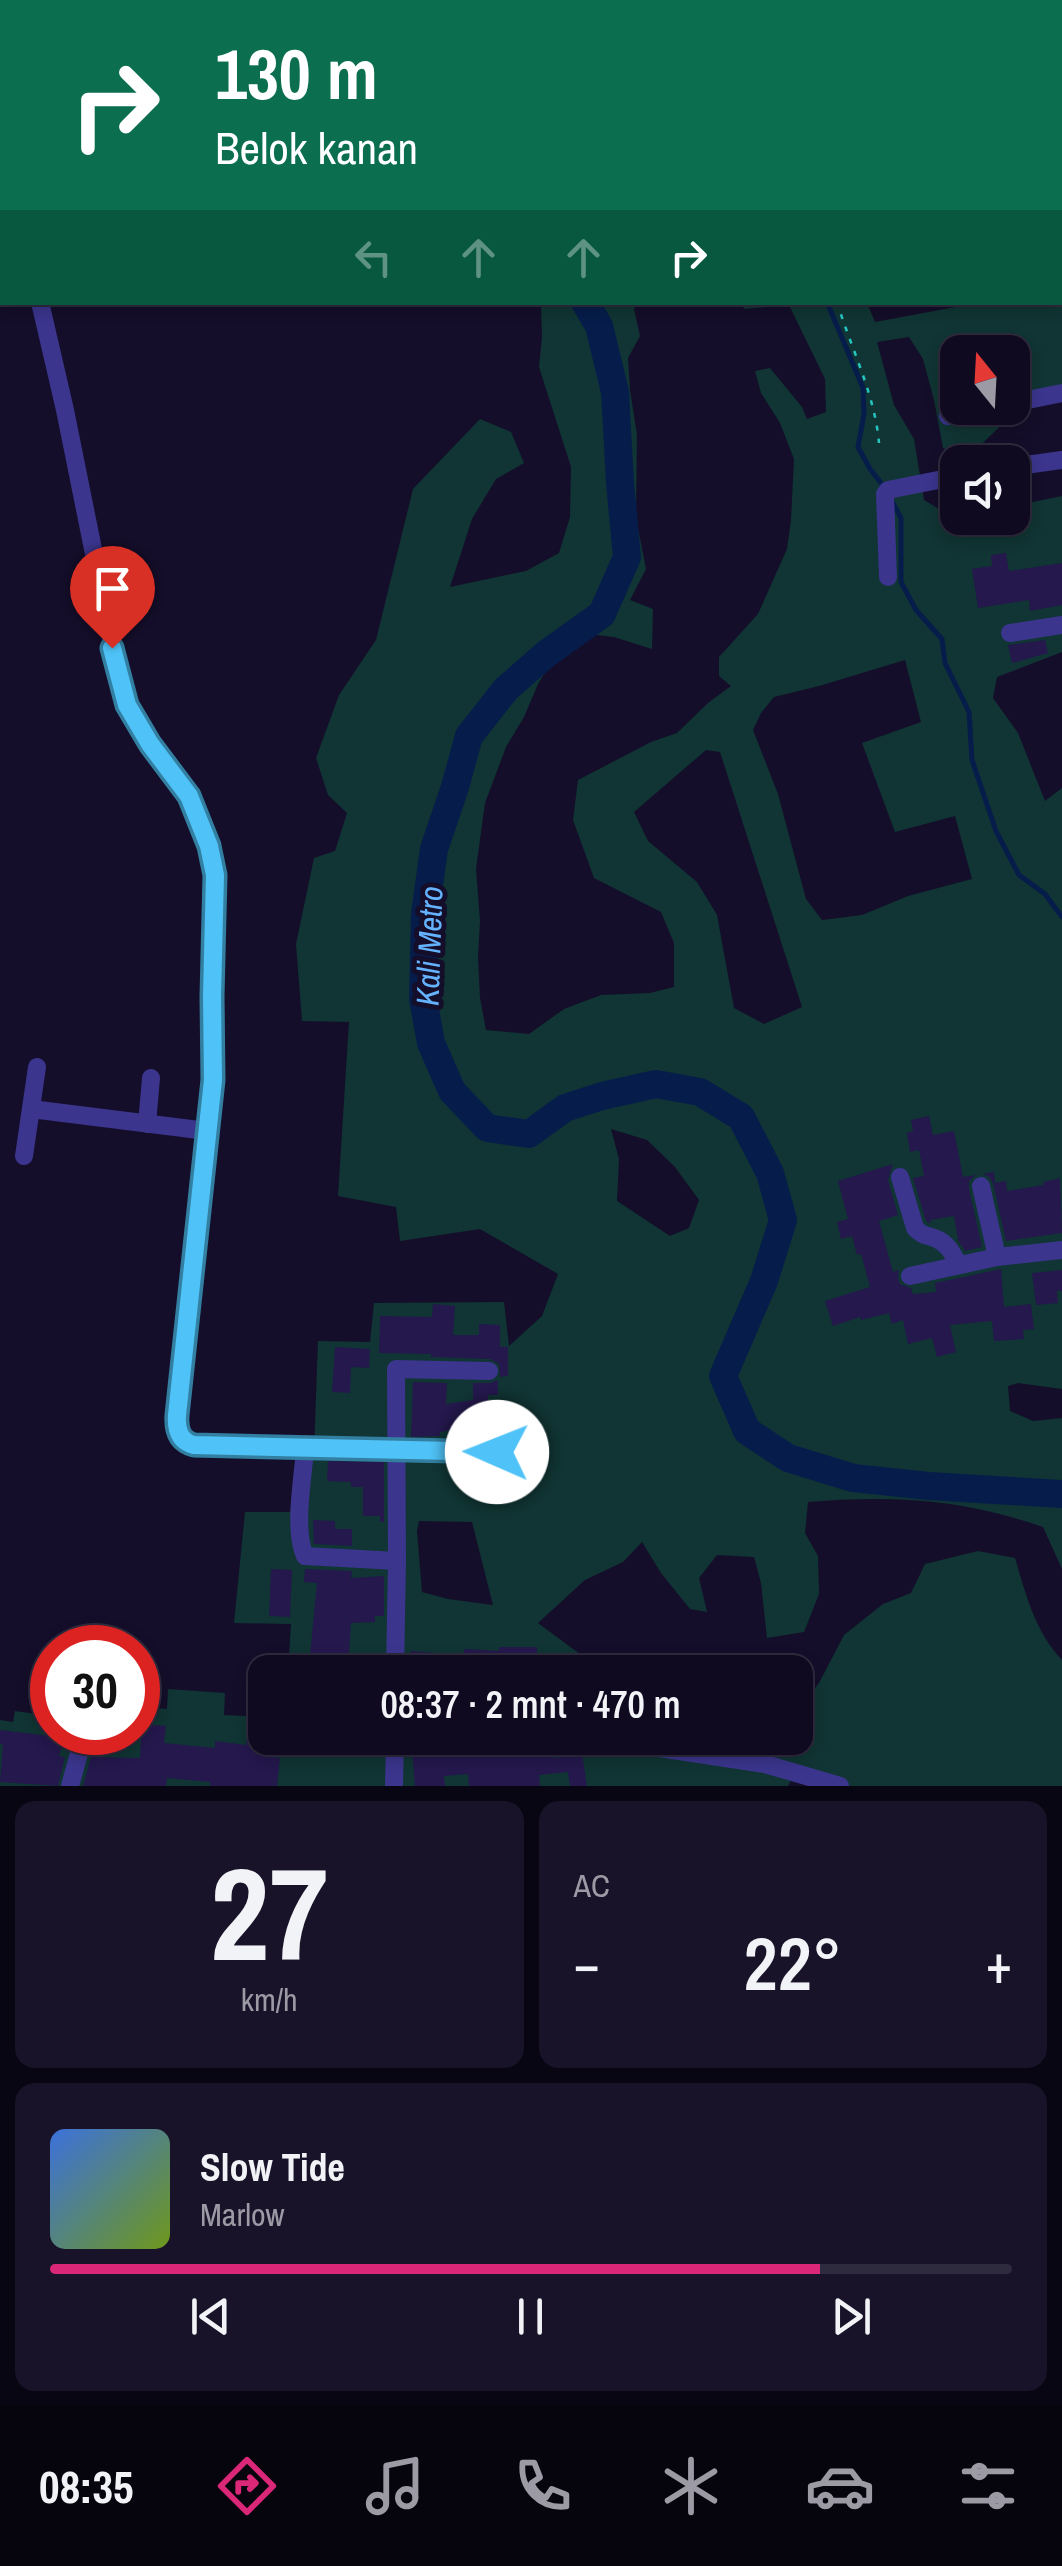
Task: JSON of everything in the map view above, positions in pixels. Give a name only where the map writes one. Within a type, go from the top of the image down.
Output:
[{"type":"street","points":[[41,305],[120,683],[137,725],[189,796],[209,846],[215,875],[213,1080],[177,1415],[180,1436],[194,1445],[497,1452]]},
{"type":"street","points":[[1030,399],[1062,393]]},
{"type":"street","points":[[1030,464],[1062,460]]},
{"type":"street","points":[[888,576],[885,494],[888,490],[940,480]]},
{"type":"street","points":[[1010,633],[1062,625]]},
{"type":"street","points":[[24,1156],[37,1066]]},
{"type":"street","points":[[147,1124],[151,1078]]},
{"type":"street","points":[[31,1110],[207,1131]]},
{"type":"street","points":[[900,1177],[918,1234],[942,1242],[958,1264]]},
{"type":"street","points":[[981,1186],[997,1257]]},
{"type":"street","points":[[910,1276],[997,1257],[1062,1250]]},
{"type":"street","points":[[394,1655],[396,1369],[488,1372]]},
{"type":"street","points":[[306,1449],[300,1520],[305,1556],[397,1561]]},
{"type":"street","points":[[70,1786],[79,1755]]},
{"type":"street","points":[[394,1786],[395,1755]]},
{"type":"street","points":[[706,1755],[766,1764],[840,1786]]},
{"type":"path","points":[[838,305],[858,361],[879,443]]},
{"type":"green space","points":[[541,305],[637,305],[634,309],[640,336],[628,358],[637,435],[636,518],[646,569],[630,600],[653,609],[652,649],[614,637],[587,634],[560,647],[506,747],[485,803],[476,869],[480,998],[486,1030],[529,1034],[564,1009],[601,995],[650,993],[674,987],[674,943],[661,912],[594,878],[573,820],[578,780],[651,742],[677,733],[731,686],[719,676],[719,657],[758,614],[787,549],[791,520],[794,459],[780,423],[761,393],[755,371],[770,368],[807,419],[826,412],[825,379],[789,305],[868,305],[875,322],[966,305],[1062,305],[1062,398],[1030,408],[1030,335],[940,335],[940,425],[1001,425],[981,445],[942,445],[923,359],[909,337],[877,342],[894,405],[914,439],[924,500],[940,509],[940,535],[1030,535],[1030,503],[1062,496],[1062,652],[997,677],[993,698],[1018,733],[1045,801],[1062,788],[1062,1389],[1018,1383],[1008,1386],[1010,1411],[1033,1421],[1062,1418],[1062,1569],[1043,1527],[984,1510],[898,1499],[808,1502],[805,1533],[818,1556],[819,1594],[804,1632],[767,1638],[754,1557],[717,1555],[699,1578],[707,1612],[690,1609],[642,1542],[623,1562],[585,1580],[538,1623],[581,1655],[289,1655],[291,1624],[234,1623],[245,1512],[290,1512],[295,1485],[314,1451],[318,1341],[370,1342],[374,1303],[504,1302],[509,1346],[542,1316],[558,1274],[480,1229],[400,1241],[396,1207],[338,1196],[349,1022],[302,1021],[296,944],[314,858],[335,851],[347,813],[328,795],[316,758],[339,695],[376,640],[413,489],[480,419],[511,432],[524,463],[496,479],[472,519],[450,587],[526,571],[559,553],[570,517],[571,467],[539,367]],"holes":[[[905,660],[921,722],[862,743],[895,832],[955,816],[972,879],[908,896],[862,915],[822,920],[806,899],[778,794],[753,730],[774,697]],[[706,750],[720,752],[802,1007],[764,1024],[734,1008],[717,915],[697,882],[648,841],[634,812]],[[611,1129],[647,1140],[675,1167],[699,1200],[689,1228],[670,1236],[617,1201],[619,1159]],[[419,1521],[472,1522],[493,1605],[422,1592]]]},
{"type":"green space","points":[[743,305],[789,305],[744,309]]},
{"type":"green space","points":[[978,1551],[1015,1558],[1038,1625],[1062,1660],[1062,1786],[840,1786],[796,1771],[788,1786],[0,1786],[0,1720],[13,1722],[15,1711],[30,1713],[30,1755],[160,1755],[160,1709],[167,1709],[168,1689],[225,1693],[224,1715],[248,1716],[248,1755],[813,1755],[813,1690],[844,1635],[883,1604],[911,1593],[925,1564]]},
{"type":"building","points":[[1006,553],[1009,571],[1062,563],[1062,605],[1030,611],[1029,600],[978,608],[972,569],[992,566],[991,555]]},
{"type":"building","points":[[1045,640],[1048,653],[1012,663],[1008,645]]},
{"type":"building","points":[[929,1116],[933,1135],[954,1131],[963,1177],[976,1175],[969,1181],[969,1189],[982,1247],[965,1251],[958,1240],[954,1216],[930,1220],[931,1224],[926,1221],[913,1178],[924,1176],[919,1150],[910,1152],[907,1133],[913,1131],[911,1120]]},
{"type":"building","points":[[893,1164],[888,1180],[898,1215],[879,1221],[893,1272],[899,1270],[900,1284],[911,1288],[913,1294],[936,1292],[935,1283],[1001,1269],[1004,1307],[1031,1304],[1034,1329],[1023,1330],[1024,1339],[994,1341],[992,1321],[950,1325],[956,1352],[937,1357],[932,1338],[908,1344],[903,1320],[892,1324],[889,1313],[833,1326],[825,1301],[870,1287],[852,1236],[841,1239],[837,1222],[848,1219],[838,1181]]},
{"type":"building","points":[[994,1172],[995,1183],[1006,1181],[1007,1191],[1060,1178],[1062,1233],[1006,1241],[993,1183],[983,1174]]},
{"type":"building","points":[[1062,1270],[1058,1303],[1036,1305],[1032,1273]]},
{"type":"building","points":[[433,1304],[455,1306],[453,1335],[479,1335],[479,1324],[500,1325],[500,1347],[508,1347],[508,1376],[500,1377],[499,1364],[490,1359],[379,1353],[380,1316],[432,1317]]},
{"type":"building","points":[[335,1347],[370,1349],[369,1368],[351,1367],[350,1393],[332,1392]]},
{"type":"building","points":[[498,1380],[498,1395],[488,1395],[488,1415],[473,1415],[475,1426],[440,1432],[440,1436],[411,1437],[413,1382],[447,1383],[446,1404],[473,1400],[473,1383]]},
{"type":"building","points":[[328,1461],[384,1462],[384,1522],[380,1522],[380,1516],[363,1516],[363,1487],[327,1481]]},
{"type":"building","points":[[313,1520],[335,1521],[335,1529],[352,1529],[352,1546],[314,1544]]},
{"type":"building","points":[[271,1569],[292,1570],[290,1617],[269,1616]]},
{"type":"building","points":[[305,1569],[352,1571],[351,1578],[384,1576],[384,1616],[375,1616],[375,1622],[351,1623],[349,1655],[310,1655],[317,1583],[304,1582]]},
{"type":"building","points":[[499,1647],[537,1647],[537,1655],[464,1655],[464,1649],[499,1651]]},
{"type":"building","points":[[411,1651],[436,1655],[411,1655]]},
{"type":"building","points":[[160,1726],[166,1726],[164,1743],[215,1748],[215,1741],[246,1745],[248,1738],[248,1755],[280,1758],[277,1786],[210,1786],[210,1782],[167,1778],[166,1786],[83,1786],[91,1757],[160,1755]]},
{"type":"building","points":[[0,1730],[30,1734],[30,1755],[65,1757],[58,1786],[0,1782]]},
{"type":"building","points":[[412,1755],[582,1755],[587,1786],[570,1786],[568,1772],[539,1775],[540,1786],[469,1786],[468,1774],[444,1776],[445,1786],[415,1786]]},
{"type":"waterway","name":"Kali Metro","points":[[587,305],[599,326],[615,392],[627,557],[602,614],[506,689],[469,736],[434,849],[425,914],[423,999],[431,1043],[452,1091],[487,1128],[529,1134],[565,1108],[656,1084],[700,1092],[741,1117],[770,1173],[783,1220],[764,1281],[723,1376],[747,1431],[788,1458],[853,1478],[1062,1494]]},
{"type":"waterway","points":[[828,305],[863,388],[864,414],[858,447],[885,488]]},
{"type":"waterway","points":[[892,501],[901,518],[901,582],[916,610],[942,639],[945,663],[969,712],[972,760],[996,831],[1019,875],[1045,894],[1062,917]]},
{"type":"route","points":[[112,648],[127,705],[189,796],[209,846],[215,875],[213,1080],[177,1415],[180,1436],[194,1445],[497,1452]]}]
